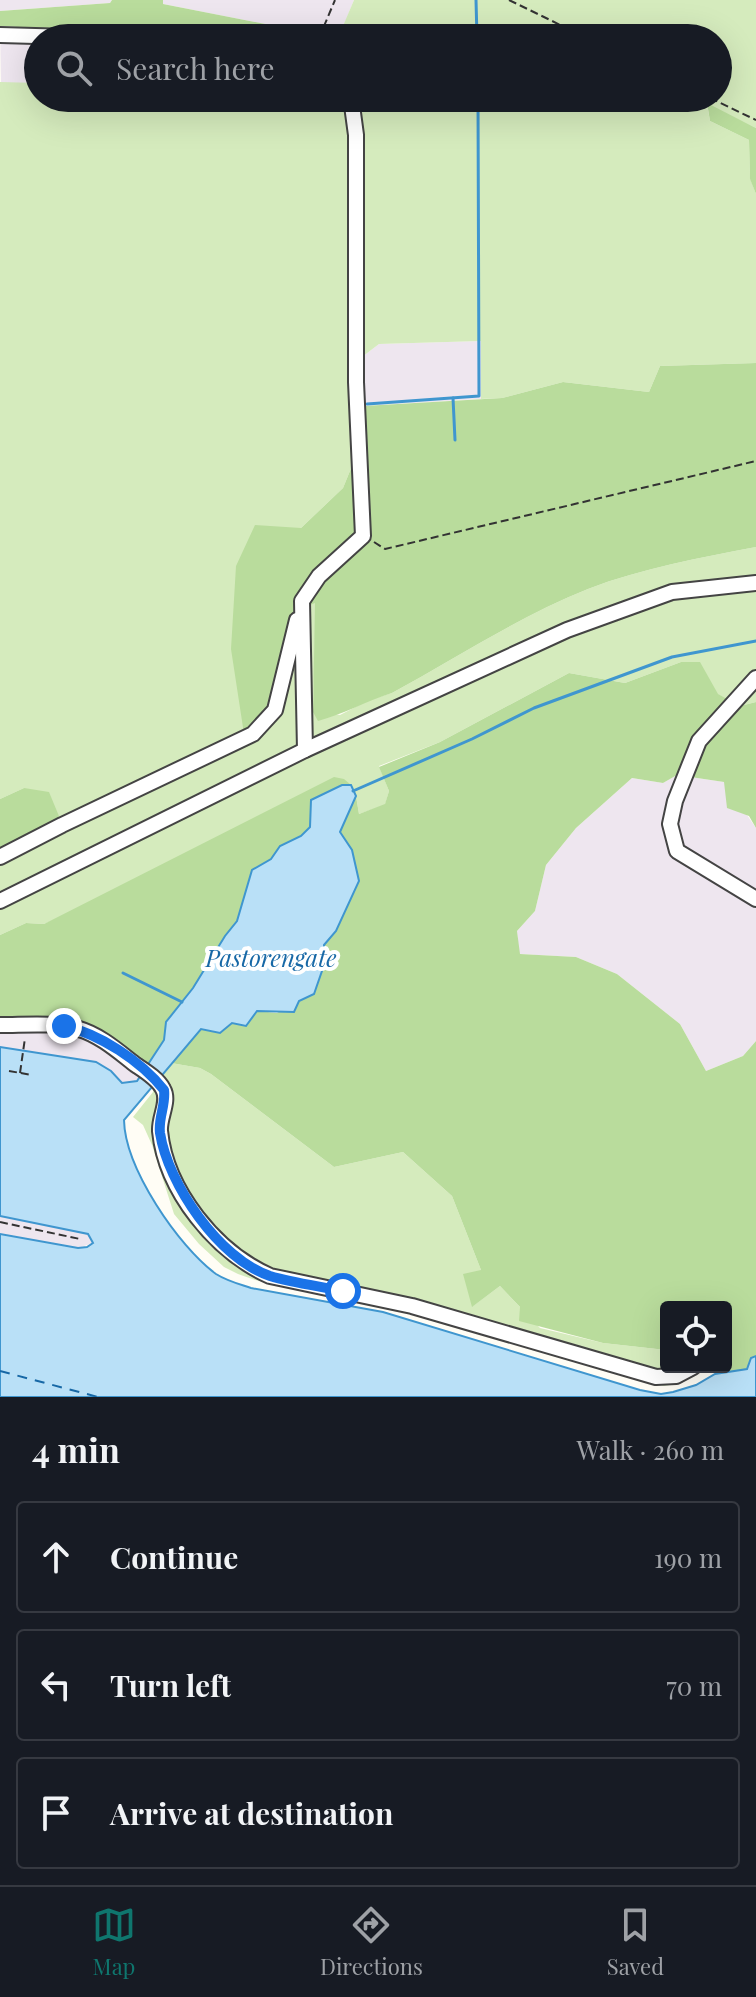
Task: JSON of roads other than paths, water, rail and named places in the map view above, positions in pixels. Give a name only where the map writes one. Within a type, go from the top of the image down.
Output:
[{"type":"lane","points":[[0,35],[24,36]]},
{"type":"lane","points":[[0,857],[253,734],[275,710],[302,601],[319,576],[363,536],[356,382],[356,135],[353,112]]},
{"type":"lane","points":[[0,901],[305,750],[582,625],[672,592],[756,583]]},
{"type":"lane","points":[[302,601],[305,750]]},
{"type":"lane","points":[[756,678],[699,741],[675,801],[670,824],[677,851],[756,899]]},
{"type":"lane","points":[[0,1025],[49,1025],[79,1029],[117,1050],[157,1081],[165,1095],[160,1134],[179,1189],[205,1225],[253,1268],[270,1276],[412,1306],[656,1377],[682,1373]]},
{"type":"water","name":"Pastorengate","points":[[342,785],[351,785],[356,796],[340,832],[352,850],[359,881],[336,931],[324,945],[323,968],[314,994],[299,1001],[294,1012],[257,1011],[246,1026],[232,1023],[220,1033],[201,1029],[124,1120],[133,1160],[170,1226],[201,1261],[216,1274],[233,1282],[383,1312],[640,1390],[661,1394],[673,1392],[696,1385],[715,1374],[747,1369],[751,1358],[756,1356],[756,1397],[0,1397],[0,1234],[78,1248],[93,1243],[88,1234],[0,1216],[0,1047],[96,1062],[111,1071],[122,1083],[137,1081],[164,1040],[166,1022],[193,988],[237,921],[252,870],[271,859],[280,846],[301,836],[310,827],[311,800]]},
{"type":"waterway","points":[[476,0],[477,24]]},
{"type":"waterway","points":[[367,404],[479,396],[478,112]]},
{"type":"waterway","points":[[453,398],[455,440]]},
{"type":"waterway","points":[[353,791],[534,708],[672,657],[756,641]]},
{"type":"waterway","points":[[123,973],[182,1002]]}]
